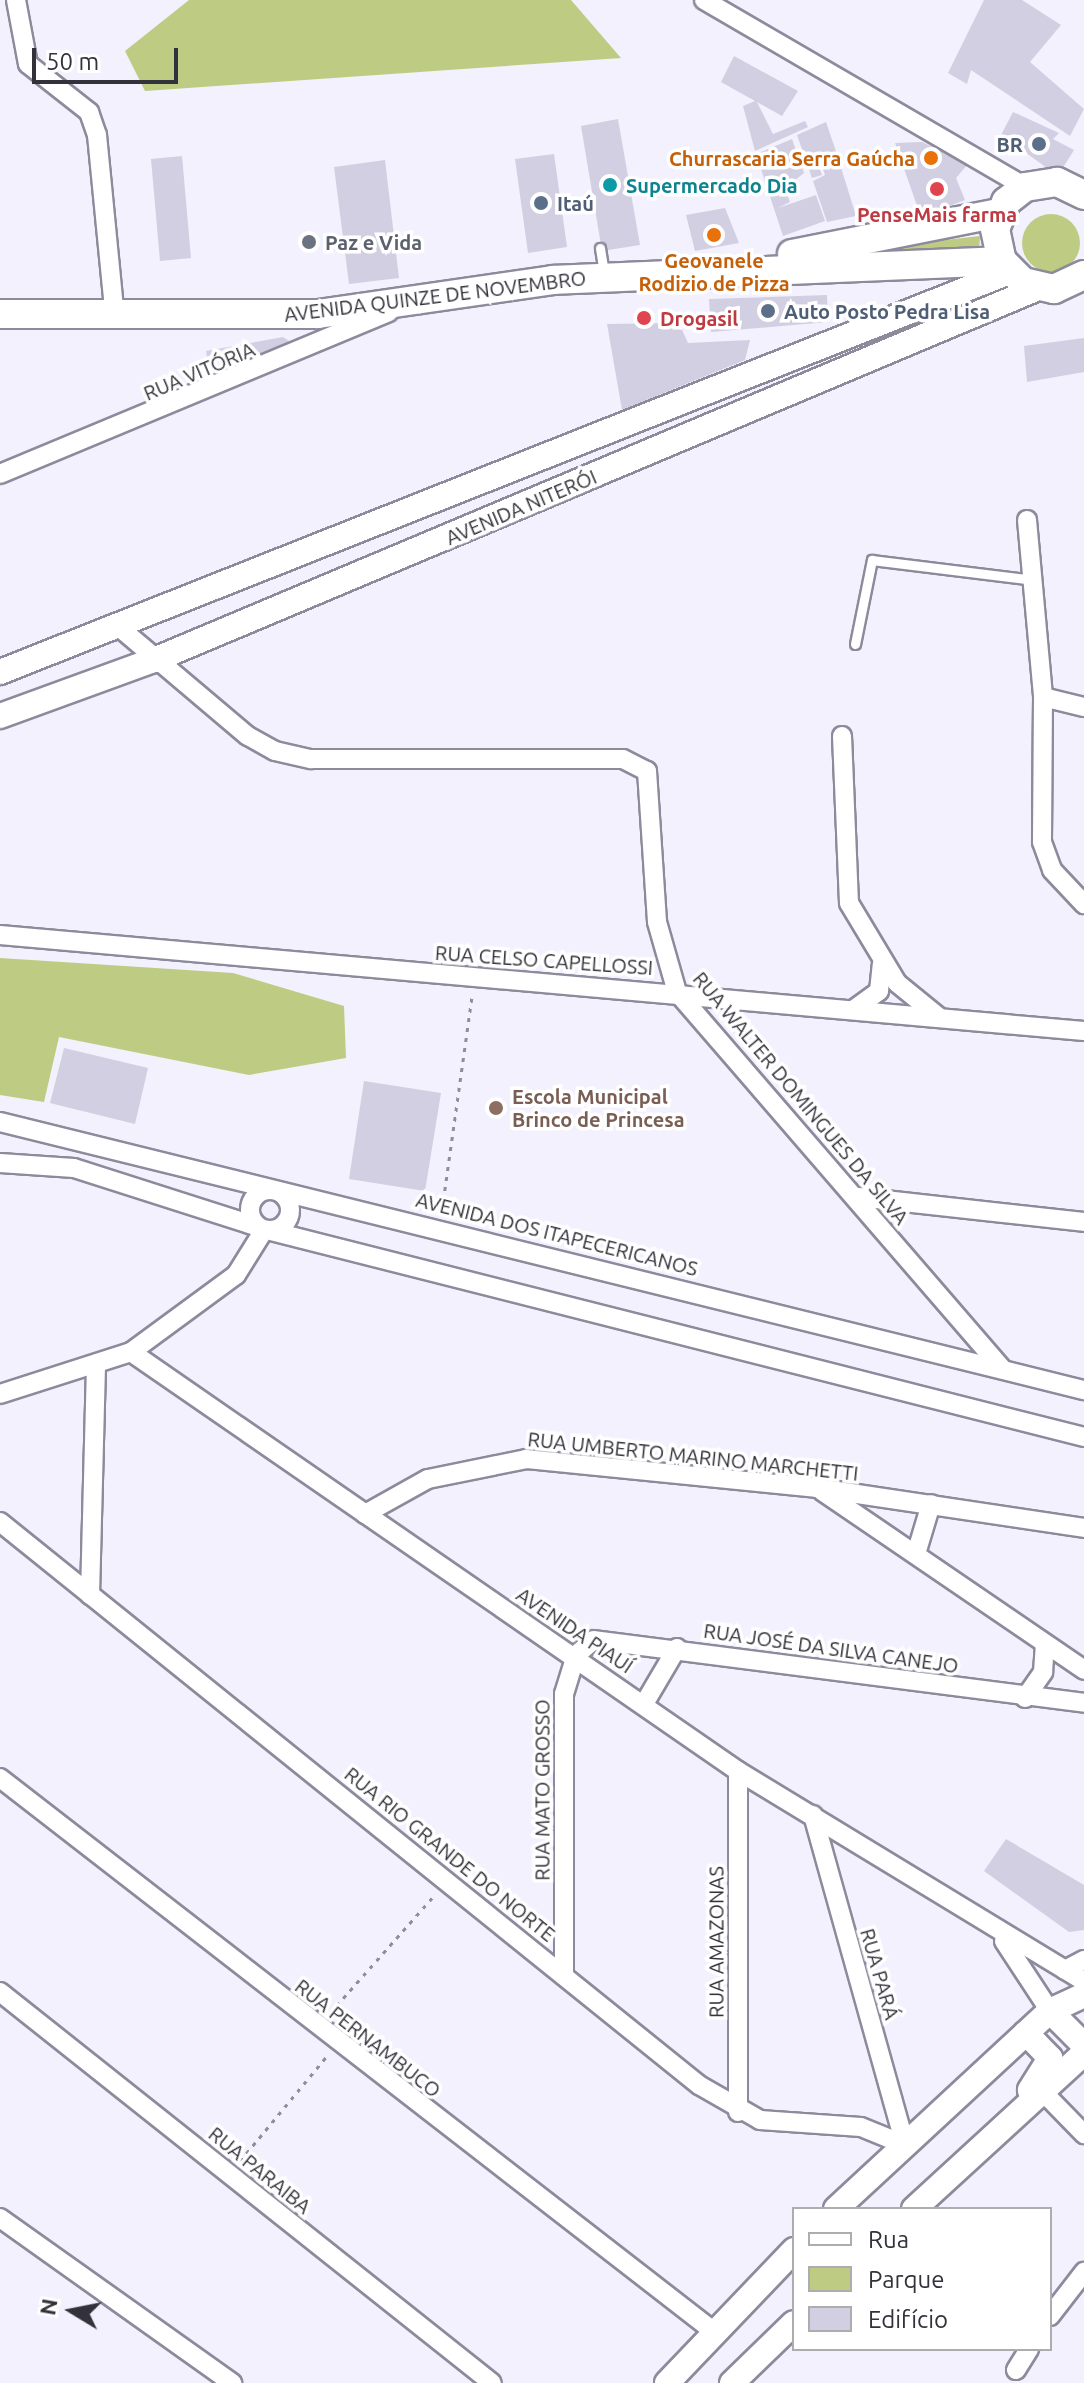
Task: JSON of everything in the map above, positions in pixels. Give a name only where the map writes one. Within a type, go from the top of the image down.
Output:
[{"type":"main road","points":[[1080,184],[1025,187],[1000,213],[1006,267],[1038,288],[1084,275]]},
{"type":"main road","name":"AVENIDA QUINZE DE NOVEMBRO","points":[[725,268],[1000,213]]},
{"type":"main road","name":"AVENIDA QUINZE DE NOVEMBRO","points":[[0,314],[115,318],[318,314],[604,277],[725,268],[1006,267]]},
{"type":"main road","name":"AVENIDA NITERÓI","points":[[0,672],[120,628],[1006,267]]},
{"type":"main road","name":"AVENIDA NITERÓI","points":[[0,716],[154,660],[871,362],[1038,288]]},
{"type":"main road","points":[[859,327],[871,362]]},
{"type":"main road","points":[[838,2207],[1050,2011],[1084,1995]]},
{"type":"main road","points":[[1050,2011],[1084,2045]]},
{"type":"main road","points":[[1008,2121],[1050,2058],[1026,2033]]},
{"type":"main road","points":[[916,2207],[1084,2053]]},
{"type":"main road","points":[[670,2382],[712,2330],[792,2252]]},
{"type":"main road","points":[[732,2383],[792,2325]]},
{"type":"street","points":[[16,0],[28,64],[89,112],[97,135],[115,318]]},
{"type":"street","points":[[704,0],[1025,187]]},
{"type":"street","name":"RUA VITÓRIA","points":[[0,474],[412,302]]},
{"type":"street","points":[[1027,520],[1043,697],[1042,842],[1052,870],[1084,904]]},
{"type":"street","name":"RUA WALTER DOMINGUES DA SILVA","points":[[120,628],[154,660],[248,736],[311,759],[636,762],[647,771],[657,922],[677,992],[858,1197],[1001,1368]]},
{"type":"street","points":[[1043,697],[1084,707]]},
{"type":"street","points":[[842,736],[849,903],[882,964],[940,1018]]},
{"type":"street","name":"RUA CELSO CAPELLOSSI","points":[[0,935],[677,992],[1084,1031]]},
{"type":"street","points":[[853,1010],[879,991],[882,964]]},
{"type":"street","name":"AVENIDA DOS ITAPECERICANOS","points":[[9,1123],[277,1191],[439,1226],[1084,1390]]},
{"type":"street","points":[[0,1163],[74,1168],[263,1229],[1084,1437]]},
{"type":"street","points":[[0,1394],[96,1367],[131,1352],[236,1275],[263,1229],[290,1210],[277,1191],[252,1200],[263,1229]]},
{"type":"street","points":[[858,1197],[1084,1222]]},
{"type":"street","name":"AVENIDA PIAUÍ","points":[[131,1352],[576,1655],[738,1771],[813,1815],[1000,1935],[1084,1981]]},
{"type":"street","points":[[90,1595],[96,1367]]},
{"type":"street","name":"RUA UMBERTO MARINO MARCHETTI","points":[[365,1514],[428,1479],[526,1459],[817,1488],[1084,1528]]},
{"type":"street","points":[[817,1488],[1084,1670]]},
{"type":"street","points":[[916,1554],[931,1504]]},
{"type":"street","name":"RUA RIO GRANDE DO NORTE","points":[[0,1522],[449,1877],[564,1976],[738,2112]]},
{"type":"street","name":"RUA JOSÉ DA SILVA CANEJO","points":[[576,1655],[594,1640],[677,1648],[1025,1698],[1084,1703]]},
{"type":"street","points":[[1025,1698],[1043,1672],[1045,1644]]},
{"type":"street","points":[[644,1704],[677,1648]]},
{"type":"street","name":"RUA MATO GROSSO","points":[[564,1976],[564,1694],[576,1655]]},
{"type":"street","name":"RUA AMAZONAS","points":[[738,1771],[738,2112]]},
{"type":"street","name":"RUA PERNAMBUCO","points":[[0,1778],[316,2027],[712,2330]]},
{"type":"street","name":"RUA PARÁ","points":[[813,1815],[905,2145]]},
{"type":"street","name":"AVENIDA PIAUÍ","points":[[1000,1935],[1050,2011]]},
{"type":"street","points":[[1065,1970],[1084,1960]]},
{"type":"street","name":"RUA PARAIBA","points":[[0,1992],[492,2383]]},
{"type":"street","points":[[1043,2092],[1084,2134]]},
{"type":"street","points":[[738,2112],[861,2127],[905,2145]]},
{"type":"street","points":[[0,2218],[232,2383]]},
{"type":"street","points":[[1052,2313],[1084,2272]]},
{"type":"street","points":[[1016,2370],[1028,2351]]},
{"type":"lane","points":[[600,248],[604,277]]},
{"type":"lane","points":[[855,644],[872,560],[1034,580]]},
{"type":"path","points":[[439,1226],[475,977]]},
{"type":"path","points":[[316,2027],[449,1877]]},
{"type":"path","points":[[230,2174],[337,2043]]},
{"type":"green space","points":[[189,0],[571,0],[621,58],[145,91],[125,51]]},
{"type":"green space","points":[[1051,214],[1072,222],[1080,243],[1072,264],[1051,272],[1030,264],[1022,243],[1030,222]]},
{"type":"green space","points":[[980,236],[979,253],[841,252]]},
{"type":"green space","points":[[0,958],[233,973],[344,1006],[346,1058],[249,1075],[59,1037],[44,1102],[0,1095]]},
{"type":"building","points":[[984,0],[1022,0],[1061,25],[1030,62],[1084,109],[1070,136],[971,70],[967,84],[948,73]]},
{"type":"building","points":[[734,56],[798,91],[782,116],[757,102],[773,134],[805,121],[808,127],[755,151],[743,106],[755,101],[721,82]]},
{"type":"building","name":"BR","points":[[1013,112],[1059,133],[1053,139],[1074,150],[1064,166],[1047,168],[1001,135]]},
{"type":"building","name":"Supermercado Dia","points":[[618,119],[640,245],[602,251],[581,126]]},
{"type":"building","points":[[826,122],[838,157],[818,164],[822,175],[812,178],[797,135]]},
{"type":"building","points":[[792,139],[804,173],[785,188],[790,202],[778,208],[816,195],[825,221],[783,236],[756,154]]},
{"type":"building","points":[[922,142],[968,164],[956,178],[965,200],[921,217],[895,143]]},
{"type":"building","name":"Itaú","points":[[554,154],[567,247],[528,253],[515,159]]},
{"type":"building","points":[[182,156],[191,258],[160,261],[151,159]]},
{"type":"building","points":[[385,160],[399,278],[349,284],[334,167]]},
{"type":"building","points":[[839,161],[856,216],[827,222],[813,181],[825,175],[822,166]]},
{"type":"building","name":"Geovanele Rodizio de Pizza","points":[[725,208],[739,243],[695,251],[686,215]]},
{"type":"building","name":"Auto Posto Pedra Lisa","points":[[827,295],[828,322],[711,332],[709,299]]},
{"type":"building","points":[[679,323],[688,343],[750,340],[745,360],[622,410],[607,324]]},
{"type":"building","points":[[283,337],[289,341],[283,350],[208,363],[206,351]]},
{"type":"building","points":[[1084,338],[1084,372],[1027,382],[1024,346]]},
{"type":"building","points":[[64,1048],[148,1068],[135,1124],[50,1103]]},
{"type":"building","points":[[364,1081],[441,1093],[425,1191],[349,1179]]},
{"type":"building","points":[[1006,1839],[1084,1885],[1084,1930],[1069,1932],[984,1871]]},
{"type":"place","name":"BR","points":[[1039,144]]},
{"type":"place","name":"Churrascaria Serra Gaúcha","points":[[931,158]]},
{"type":"place","name":"Supermercado Dia","points":[[610,185]]},
{"type":"place","name":"PenseMais farma","points":[[937,189]]},
{"type":"place","name":"Itaú","points":[[541,203]]},
{"type":"place","name":"Geovanele Rodizio de Pizza","points":[[714,235]]},
{"type":"place","name":"Paz e Vida","points":[[309,242]]},
{"type":"place","name":"Auto Posto Pedra Lisa","points":[[768,311]]},
{"type":"place","name":"Drogasil","points":[[644,318]]},
{"type":"place","name":"Escola Municipal Brinco de Princesa","points":[[496,1108]]}]
